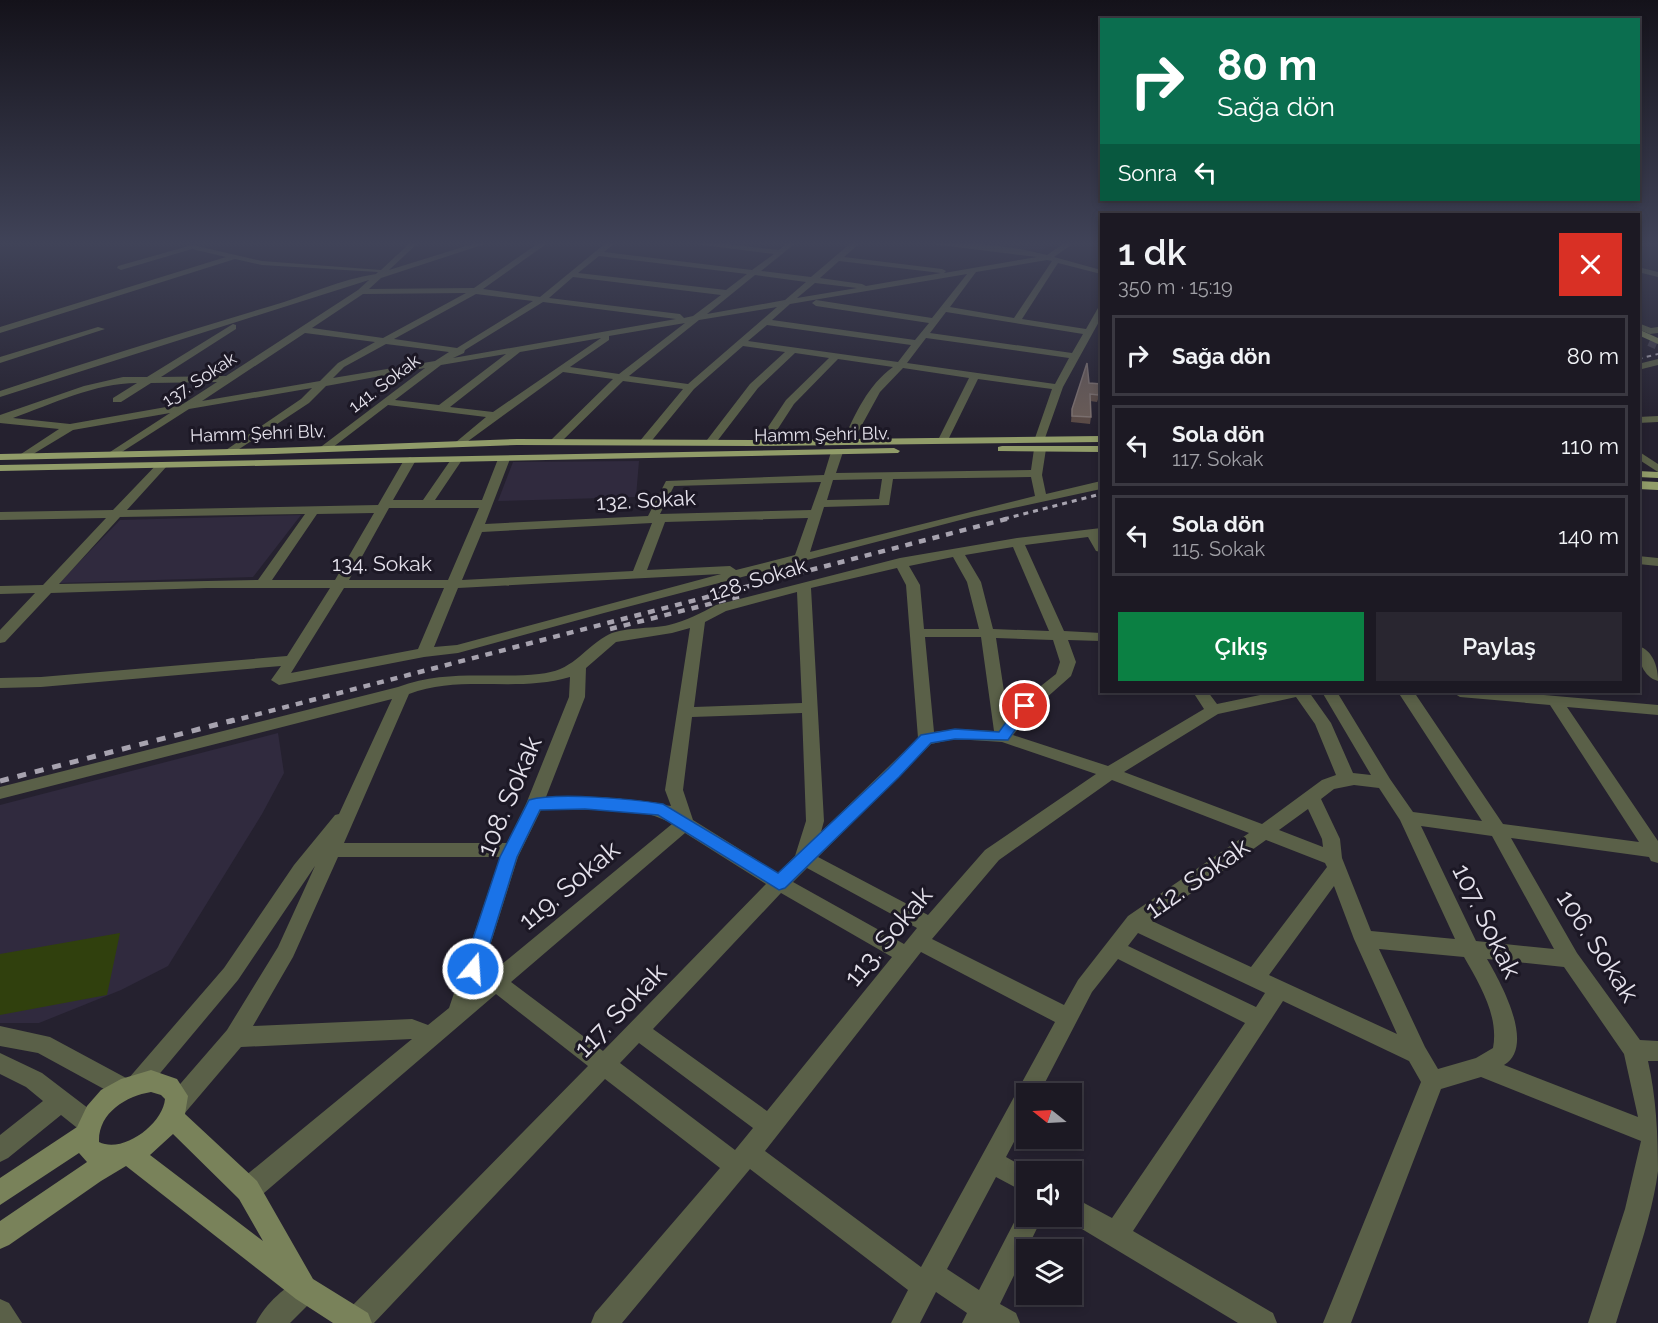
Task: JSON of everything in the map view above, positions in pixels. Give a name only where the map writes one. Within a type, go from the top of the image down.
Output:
[{"type":"main road","name":"Hamm Şehri Blv.","points":[[0,468],[837,452],[1040,444],[1100,439]]},
{"type":"main road","name":"Hamm Şehri Blv.","points":[[0,457],[556,441],[943,440],[1100,449]]},
{"type":"main road","points":[[543,459],[552,450],[556,441]]},
{"type":"main road","points":[[504,459],[517,442]]},
{"type":"main road","points":[[1640,475],[1658,484]]},
{"type":"main road","points":[[1640,485],[1658,484]]},
{"type":"street","points":[[0,330],[84,304]]},
{"type":"street","points":[[0,394],[150,344],[288,304]]},
{"type":"street","name":"137. Sokak","points":[[114,454],[342,304]]},
{"type":"street","points":[[230,452],[305,401],[341,365],[451,304]]},
{"type":"street","name":"141. Sokak","points":[[324,449],[438,363],[533,304]]},
{"type":"street","points":[[583,304],[695,319]]},
{"type":"street","points":[[556,441],[620,378],[714,304]]},
{"type":"street","points":[[0,420],[70,427],[785,304]]},
{"type":"street","points":[[645,442],[690,387],[788,304]]},
{"type":"street","points":[[819,304],[935,321]]},
{"type":"street","points":[[848,441],[860,414],[885,375],[900,366],[948,304]]},
{"type":"street","points":[[1016,321],[1026,304]]},
{"type":"street","points":[[944,309],[1088,332]]},
{"type":"street","points":[[460,444],[495,415],[642,312]]},
{"type":"street","points":[[1041,497],[1036,473],[1040,444],[1058,387],[1100,312]]},
{"type":"street","points":[[765,322],[1074,356]]},
{"type":"street","points":[[117,400],[233,327]]},
{"type":"street","points":[[1640,328],[1650,332],[1658,330]]},
{"type":"street","points":[[0,360],[101,329]]},
{"type":"street","points":[[304,330],[460,351]]},
{"type":"street","points":[[1640,333],[1653,341]]},
{"type":"street","points":[[741,343],[1058,387]]},
{"type":"street","points":[[442,408],[518,350]]},
{"type":"street","points":[[711,442],[754,386],[793,350]]},
{"type":"street","points":[[764,442],[790,402],[835,357]]},
{"type":"street","points":[[1640,366],[1658,362]]},
{"type":"street","points":[[561,369],[690,387]]},
{"type":"street","points":[[943,440],[975,375]]},
{"type":"street","points":[[0,420],[105,383],[150,378],[229,380]]},
{"type":"street","points":[[386,402],[495,415]]},
{"type":"street","points":[[1640,420],[1658,419]]},
{"type":"street","points":[[25,456],[70,427]]},
{"type":"street","points":[[801,558],[837,452]]},
{"type":"street","points":[[1640,456],[1658,469]]},
{"type":"street","points":[[424,652],[454,585],[504,459]]},
{"type":"street","points":[[410,460],[340,584],[279,680],[424,652],[469,647],[762,568],[1100,484]]},
{"type":"street","points":[[428,503],[456,460]]},
{"type":"street","points":[[0,639],[44,589],[163,464]]},
{"type":"street","points":[[638,575],[670,483],[1036,473]]},
{"type":"street","name":"132. Sokak","points":[[477,528],[817,509],[885,502],[888,476]]},
{"type":"street","points":[[0,516],[314,510],[428,503],[487,504]]},
{"type":"street","points":[[262,584],[314,510]]},
{"type":"street","name":"128. Sokak","points":[[0,793],[403,691],[424,683],[456,679],[540,679],[564,674],[578,667],[612,638],[672,629],[698,620],[721,608],[900,562],[1017,542],[1096,532]]},
{"type":"street","points":[[1003,737],[1033,698],[1063,676],[1068,662],[1017,542]]},
{"type":"street","points":[[957,553],[974,582],[987,633],[1003,737]]},
{"type":"street","points":[[1640,560],[1658,562]]},
{"type":"street","points":[[900,562],[913,585],[926,739],[955,734],[1003,737],[1110,773],[1263,832],[1335,863]]},
{"type":"street","name":"134. Sokak","points":[[0,590],[262,584],[454,585],[762,568]]},
{"type":"street","points":[[804,586],[815,821],[804,858],[918,940]]},
{"type":"street","points":[[685,823],[674,790],[698,620]]},
{"type":"street","points":[[917,633],[1058,634],[1100,637]]},
{"type":"street","points":[[1640,654],[1658,676]]},
{"type":"street","points":[[0,683],[41,682],[292,660]]},
{"type":"street","name":"108. Sokak","points":[[458,1013],[513,850],[535,804],[577,697],[578,667]]},
{"type":"street","points":[[0,1236],[92,1172],[155,1139],[174,1112],[236,1037],[286,951],[334,850],[403,691]]},
{"type":"street","points":[[1201,693],[1213,710]]},
{"type":"street","name":"113. Sokak","points":[[605,1323],[742,1159],[918,940],[992,855],[1110,773],[1213,710],[1288,693]]},
{"type":"street","points":[[1293,693],[1323,723],[1346,778],[1384,783]]},
{"type":"street","name":"107. Sokak","points":[[1331,693],[1384,783],[1408,818],[1469,948],[1491,985],[1507,1031],[1503,1054],[1481,1067],[1433,1081]]},
{"type":"street","name":"106. Sokak","points":[[1407,693],[1497,829],[1570,960],[1634,1050],[1654,1135],[1637,1209],[1602,1323]]},
{"type":"street","points":[[1489,693],[1562,698],[1658,710]]},
{"type":"street","points":[[1562,698],[1657,853]]},
{"type":"street","points":[[686,712],[809,708]]},
{"type":"street","name":"117. Sokak","points":[[357,1323],[779,883],[894,773],[926,739]]},
{"type":"street","name":"112. Sokak","points":[[1033,1083],[1085,986],[1135,922],[1312,798],[1322,786],[1346,778]]},
{"type":"street","points":[[1312,798],[1331,839],[1335,863],[1364,939],[1417,1054],[1433,1081],[1337,1323]]},
{"type":"street","points":[[0,1193],[87,1129],[97,1110],[131,1086],[231,974],[301,870],[354,803]]},
{"type":"street","points":[[535,804],[585,803],[643,806],[663,810],[779,883],[918,940],[1068,1018]]},
{"type":"street","points":[[1408,818],[1657,853]]},
{"type":"street","name":"119. Sokak","points":[[248,1190],[685,823]]},
{"type":"street","points":[[334,850],[513,850]]},
{"type":"street","points":[[1255,978],[1335,863]]},
{"type":"street","points":[[1135,922],[1417,1054]]},
{"type":"street","points":[[1364,939],[1570,960]]},
{"type":"street","points":[[1114,948],[1259,1019]]},
{"type":"street","points":[[496,982],[605,1064],[742,1159],[980,1316],[1006,1323]]},
{"type":"street","points":[[1115,1235],[1279,990]]},
{"type":"street","points":[[236,1037],[412,1029],[431,1036]]},
{"type":"street","points":[[639,1031],[768,1125]]},
{"type":"street","points":[[0,1036],[42,1044],[131,1086],[163,1082],[171,1087],[176,1096],[174,1112]]},
{"type":"street","points":[[1634,1050],[1658,1051]]},
{"type":"street","points":[[0,1064],[34,1080],[62,1101],[87,1129],[87,1146],[93,1153],[104,1157],[123,1156],[305,1290],[357,1323]]},
{"type":"street","points":[[1481,1067],[1654,1135]]},
{"type":"street","points":[[0,1150],[62,1101]]},
{"type":"street","points":[[174,1112],[248,1190],[305,1290]]},
{"type":"street","name":"112. Sokak","points":[[905,1323],[1016,1115]]},
{"type":"street","points":[[991,1161],[1016,1175]]},
{"type":"street","points":[[1082,1215],[1263,1323]]},
{"type":"street","points":[[980,1316],[1025,1227]]},
{"type":"street","points":[[270,1323],[305,1290]]},
{"type":"street","points":[[0,1312],[8,1323]]},
{"type":"shaded area","points":[[639,461],[636,497],[498,501],[513,462]]},
{"type":"shaded area","points":[[301,515],[253,577],[59,583],[120,520]]},
{"type":"shaded area","points":[[278,733],[284,773],[262,814],[168,966],[121,990],[39,1023],[0,1023],[0,805]]},
{"type":"green space","points":[[120,933],[107,995],[0,1015],[0,954]]},
{"type":"building","points":[[1087,363],[1089,383],[1100,384],[1100,390],[1098,395],[1090,394],[1091,417],[1072,416],[1072,409]]},
{"type":"tunnel","points":[[1649,342],[1658,346]]},
{"type":"railway","points":[[1640,358],[1658,354]]},
{"type":"railway","points":[[1004,519],[1100,494]]},
{"type":"railway","points":[[228,722],[1010,518]]},
{"type":"railway","points":[[610,629],[741,596]]},
{"type":"railway","points":[[0,781],[234,720]]},
{"type":"route","points":[[473,969],[509,857],[535,804],[585,803],[643,806],[663,810],[779,883],[894,773],[926,739],[955,734],[1003,737],[1025,706]]}]
